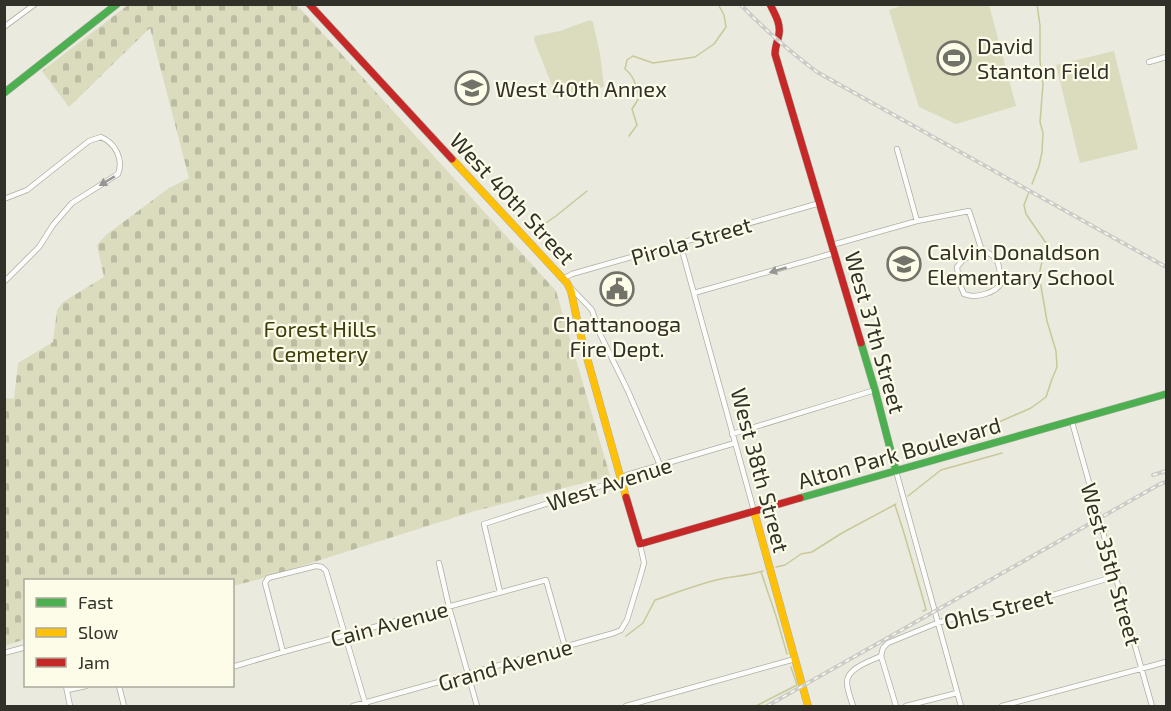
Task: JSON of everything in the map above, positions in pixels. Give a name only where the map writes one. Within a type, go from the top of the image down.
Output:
[{"type":"main road","points":[[4,93],[117,4]]},
{"type":"main road","name":"West 40th Street","points":[[309,4],[565,281],[571,291],[598,403],[640,543]]},
{"type":"main road","name":"West 37th Street","points":[[770,4],[780,32],[774,46],[775,54],[875,390],[896,471]]},
{"type":"main road","name":"Alton Park Boulevard","points":[[640,543],[1167,394]]},
{"type":"main road","name":"West 38th Street","points":[[754,511],[808,706]]},
{"type":"street","points":[[4,27],[35,4]]},
{"type":"street","points":[[1149,62],[1167,57]]},
{"type":"street","points":[[4,199],[27,190],[89,141],[101,137],[110,141],[119,155],[118,174],[72,203],[53,225],[39,247],[4,282]]},
{"type":"street","points":[[897,149],[917,221]]},
{"type":"street","name":"Pirola Street","points":[[565,281],[572,274],[820,203]]},
{"type":"street","points":[[831,245],[917,221],[969,211],[981,248],[998,262],[1002,282],[999,288],[989,293],[971,297],[964,294],[959,282],[957,267],[981,248]]},
{"type":"street","name":"West 38th Street","points":[[680,243],[754,511]]},
{"type":"street","points":[[694,293],[834,254]]},
{"type":"street","points":[[565,281],[591,310],[660,465]]},
{"type":"street","points":[[732,435],[875,390]]},
{"type":"street","name":"West 35th Street","points":[[1072,422],[1152,706]]},
{"type":"street","name":"West Avenue","points":[[500,592],[484,524],[660,465],[735,443]]},
{"type":"street","name":"West 37th Street","points":[[896,471],[961,706]]},
{"type":"street","name":"West 40th Street","points":[[621,630],[627,620],[644,563],[640,543]]},
{"type":"street","points":[[439,563],[477,706]]},
{"type":"street","points":[[283,652],[265,583],[268,578],[316,566],[322,567],[326,571],[365,705]]},
{"type":"street","name":"Ohls Street","points":[[881,656],[883,648],[894,640],[937,623],[993,613],[1116,576]]},
{"type":"street","name":"Cain Avenue","points":[[234,666],[546,580],[565,647]]},
{"type":"street","name":"Grand Avenue","points":[[354,706],[365,705],[621,630]]},
{"type":"street","points":[[4,653],[24,648]]},
{"type":"street","points":[[853,706],[847,683],[848,678],[852,671],[881,656],[896,706]]},
{"type":"street","points":[[626,706],[795,659]]},
{"type":"street","points":[[1002,706],[1167,662]]},
{"type":"street","points":[[119,687],[124,706]]},
{"type":"street","points":[[66,688],[70,706]]},
{"type":"street","points":[[906,706],[957,693]]},
{"type":"green space","name":"David Stanton Field","points":[[906,4],[989,5],[1016,106],[956,124],[919,107],[889,10]]},
{"type":"green space","name":"Forest Hills Cemetery","points":[[128,5],[297,5],[556,291],[610,476],[475,511],[234,586],[234,579],[24,579],[24,639],[5,646],[4,398],[14,399],[18,363],[53,342],[57,310],[63,302],[104,277],[97,245],[106,235],[169,188],[189,178],[150,28],[69,107],[42,71]]},
{"type":"green space","points":[[590,20],[593,22],[600,54],[604,87],[557,98],[534,40],[535,36],[560,31]]},
{"type":"green space","points":[[1114,51],[1138,149],[1080,163],[1056,65]]},
{"type":"waterway","points":[[629,136],[637,125],[632,109],[639,98],[633,79],[625,69],[627,60],[633,56],[653,63],[695,57],[714,44],[726,27],[724,15],[718,4]]},
{"type":"waterway","points":[[1032,184],[1039,166],[1043,133],[1040,122],[1043,84],[1037,4]]},
{"type":"waterway","points":[[534,231],[587,191]]},
{"type":"waterway","points":[[997,429],[999,422],[1031,408],[1046,397],[1057,367],[1056,351],[1047,321],[1039,275],[1046,243],[1026,214],[1024,205],[1029,192]]},
{"type":"waterway","points":[[908,496],[941,470],[1002,453]]},
{"type":"waterway","points":[[776,567],[785,565],[801,554],[812,552],[896,504]]},
{"type":"waterway","points":[[895,505],[924,602],[926,610],[923,611]]},
{"type":"waterway","points":[[626,636],[643,623],[655,600],[707,582],[763,571]]},
{"type":"waterway","points":[[761,572],[787,654]]},
{"type":"waterway","points":[[756,706],[797,685],[791,667]]},
{"type":"railway","points":[[740,4],[777,40],[817,72],[1166,267]]},
{"type":"railway","points":[[1153,475],[1166,471]]},
{"type":"railway","points":[[767,706],[1166,482]]},
{"type":"traffic: fast","points":[[4,93],[117,4]]},
{"type":"traffic: fast","points":[[861,343],[896,471]]},
{"type":"traffic: fast","points":[[800,498],[1166,394]]},
{"type":"traffic: slow","points":[[452,159],[567,283],[626,497]]},
{"type":"traffic: slow","points":[[754,511],[808,706]]},
{"type":"traffic: jam","points":[[309,4],[452,159]]},
{"type":"traffic: jam","points":[[770,4],[779,26],[775,54],[861,343]]},
{"type":"traffic: jam","points":[[626,497],[640,544],[800,498]]},
{"type":"place","name":"David Stanton Field","points":[[954,58]]},
{"type":"place","name":"West 40th Annex","points":[[472,88]]},
{"type":"place","name":"Calvin Donaldson Elementary School","points":[[904,264]]},
{"type":"place","name":"Chattanooga Fire Dept.","points":[[617,289]]}]
